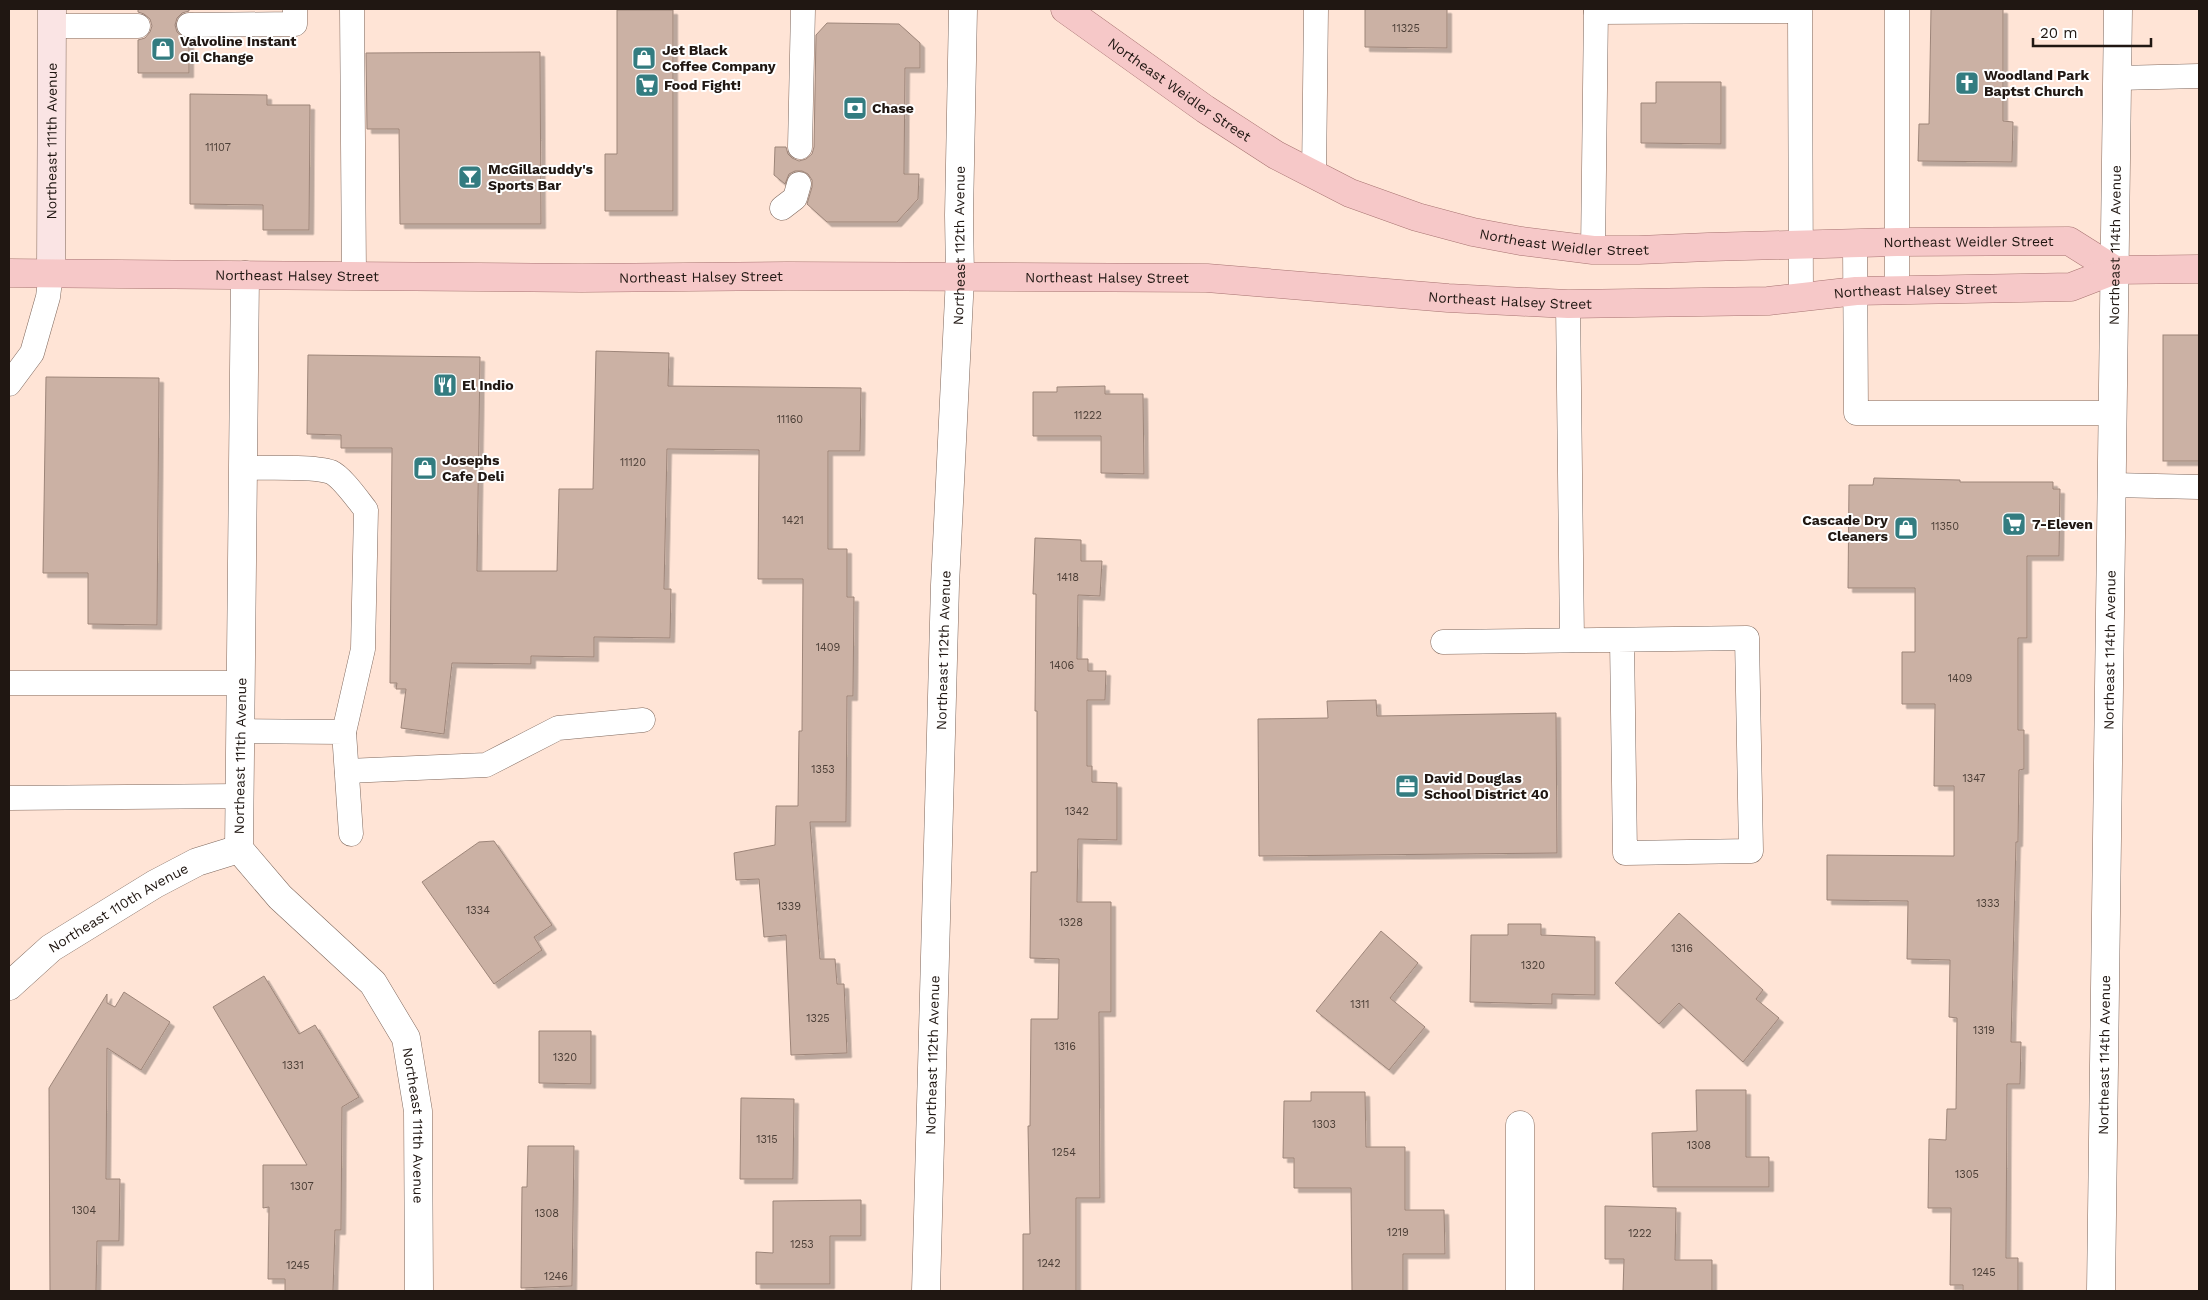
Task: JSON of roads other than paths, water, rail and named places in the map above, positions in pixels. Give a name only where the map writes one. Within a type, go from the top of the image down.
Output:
[{"type":"main road","name":"Northeast Weidler Street","points":[[1065,9],[1205,108],[1276,155],[1350,192],[1417,217],[1473,232],[1521,241],[1593,250],[1897,242],[2069,241],[2115,270]]},
{"type":"main road","name":"Northeast Halsey Street","points":[[9,273],[582,278],[1207,278],[1448,298],[1568,304],[1768,301],[1897,290],[2071,287],[2115,270],[2199,269]]},
{"type":"street","name":"Northeast 112th Avenue","points":[[926,1291],[945,585],[960,277],[959,215],[963,9]]},
{"type":"street","name":"Northeast 114th Avenue","points":[[2102,1291],[2118,9]]},
{"type":"street","name":"Northeast 111th Avenue","points":[[52,18],[52,273]]},
{"type":"street","name":"Northeast 111th Avenue","points":[[245,274],[239,850],[280,897],[373,983],[406,1038],[418,1110],[419,1291]]},
{"type":"street","name":"Northeast 110th Avenue","points":[[9,986],[52,948],[155,884],[196,862],[239,850]]},
{"type":"street","points":[[1520,1125],[1520,1291]]},
{"type":"lane","points":[[189,25],[295,24],[295,9]]},
{"type":"lane","points":[[352,9],[354,275]]},
{"type":"lane","points":[[800,147],[804,9]]},
{"type":"lane","points":[[1314,175],[1316,9]]},
{"type":"lane","points":[[1897,9],[1897,290]]},
{"type":"lane","points":[[1593,250],[1596,10],[1800,11],[1801,297]]},
{"type":"lane","points":[[52,18],[103,17],[138,26]]},
{"type":"lane","points":[[2118,78],[2199,76]]},
{"type":"lane","points":[[782,208],[795,198],[799,184]]},
{"type":"lane","points":[[1855,243],[1856,413],[2113,413]]},
{"type":"lane","points":[[9,384],[32,353],[48,297],[52,273]]},
{"type":"lane","points":[[1568,304],[1572,640]]},
{"type":"lane","points":[[244,468],[307,469],[331,472],[350,490],[366,510],[363,649],[344,732],[351,834]]},
{"type":"lane","points":[[2112,485],[2199,487]]},
{"type":"lane","points":[[1444,642],[1747,638],[1750,851],[1625,853],[1622,640]]},
{"type":"lane","points":[[9,683],[241,683]]},
{"type":"lane","points":[[347,771],[486,766],[558,728],[643,720]]},
{"type":"lane","points":[[240,731],[344,732]]},
{"type":"lane","points":[[9,798],[240,796]]},
{"type":"place","name":"Valvoline Instant Oil Change","points":[[163,49]]},
{"type":"place","name":"Jet Black Coffee Company","points":[[644,58]]},
{"type":"place","name":"Woodland Park Baptst Church","points":[[1967,83]]},
{"type":"place","name":"Food Fight!","points":[[647,85]]},
{"type":"place","name":"Chase","points":[[855,108]]},
{"type":"place","name":"McGillacuddy's Sports Bar","points":[[470,177]]},
{"type":"place","name":"El Indio","points":[[445,385]]},
{"type":"place","name":"Josephs Cafe Deli","points":[[425,468]]},
{"type":"place","name":"7-Eleven","points":[[2014,524]]},
{"type":"place","name":"Cascade Dry Cleaners","points":[[1906,528]]},
{"type":"place","name":"David Douglas School District 40","points":[[1407,786]]}]
